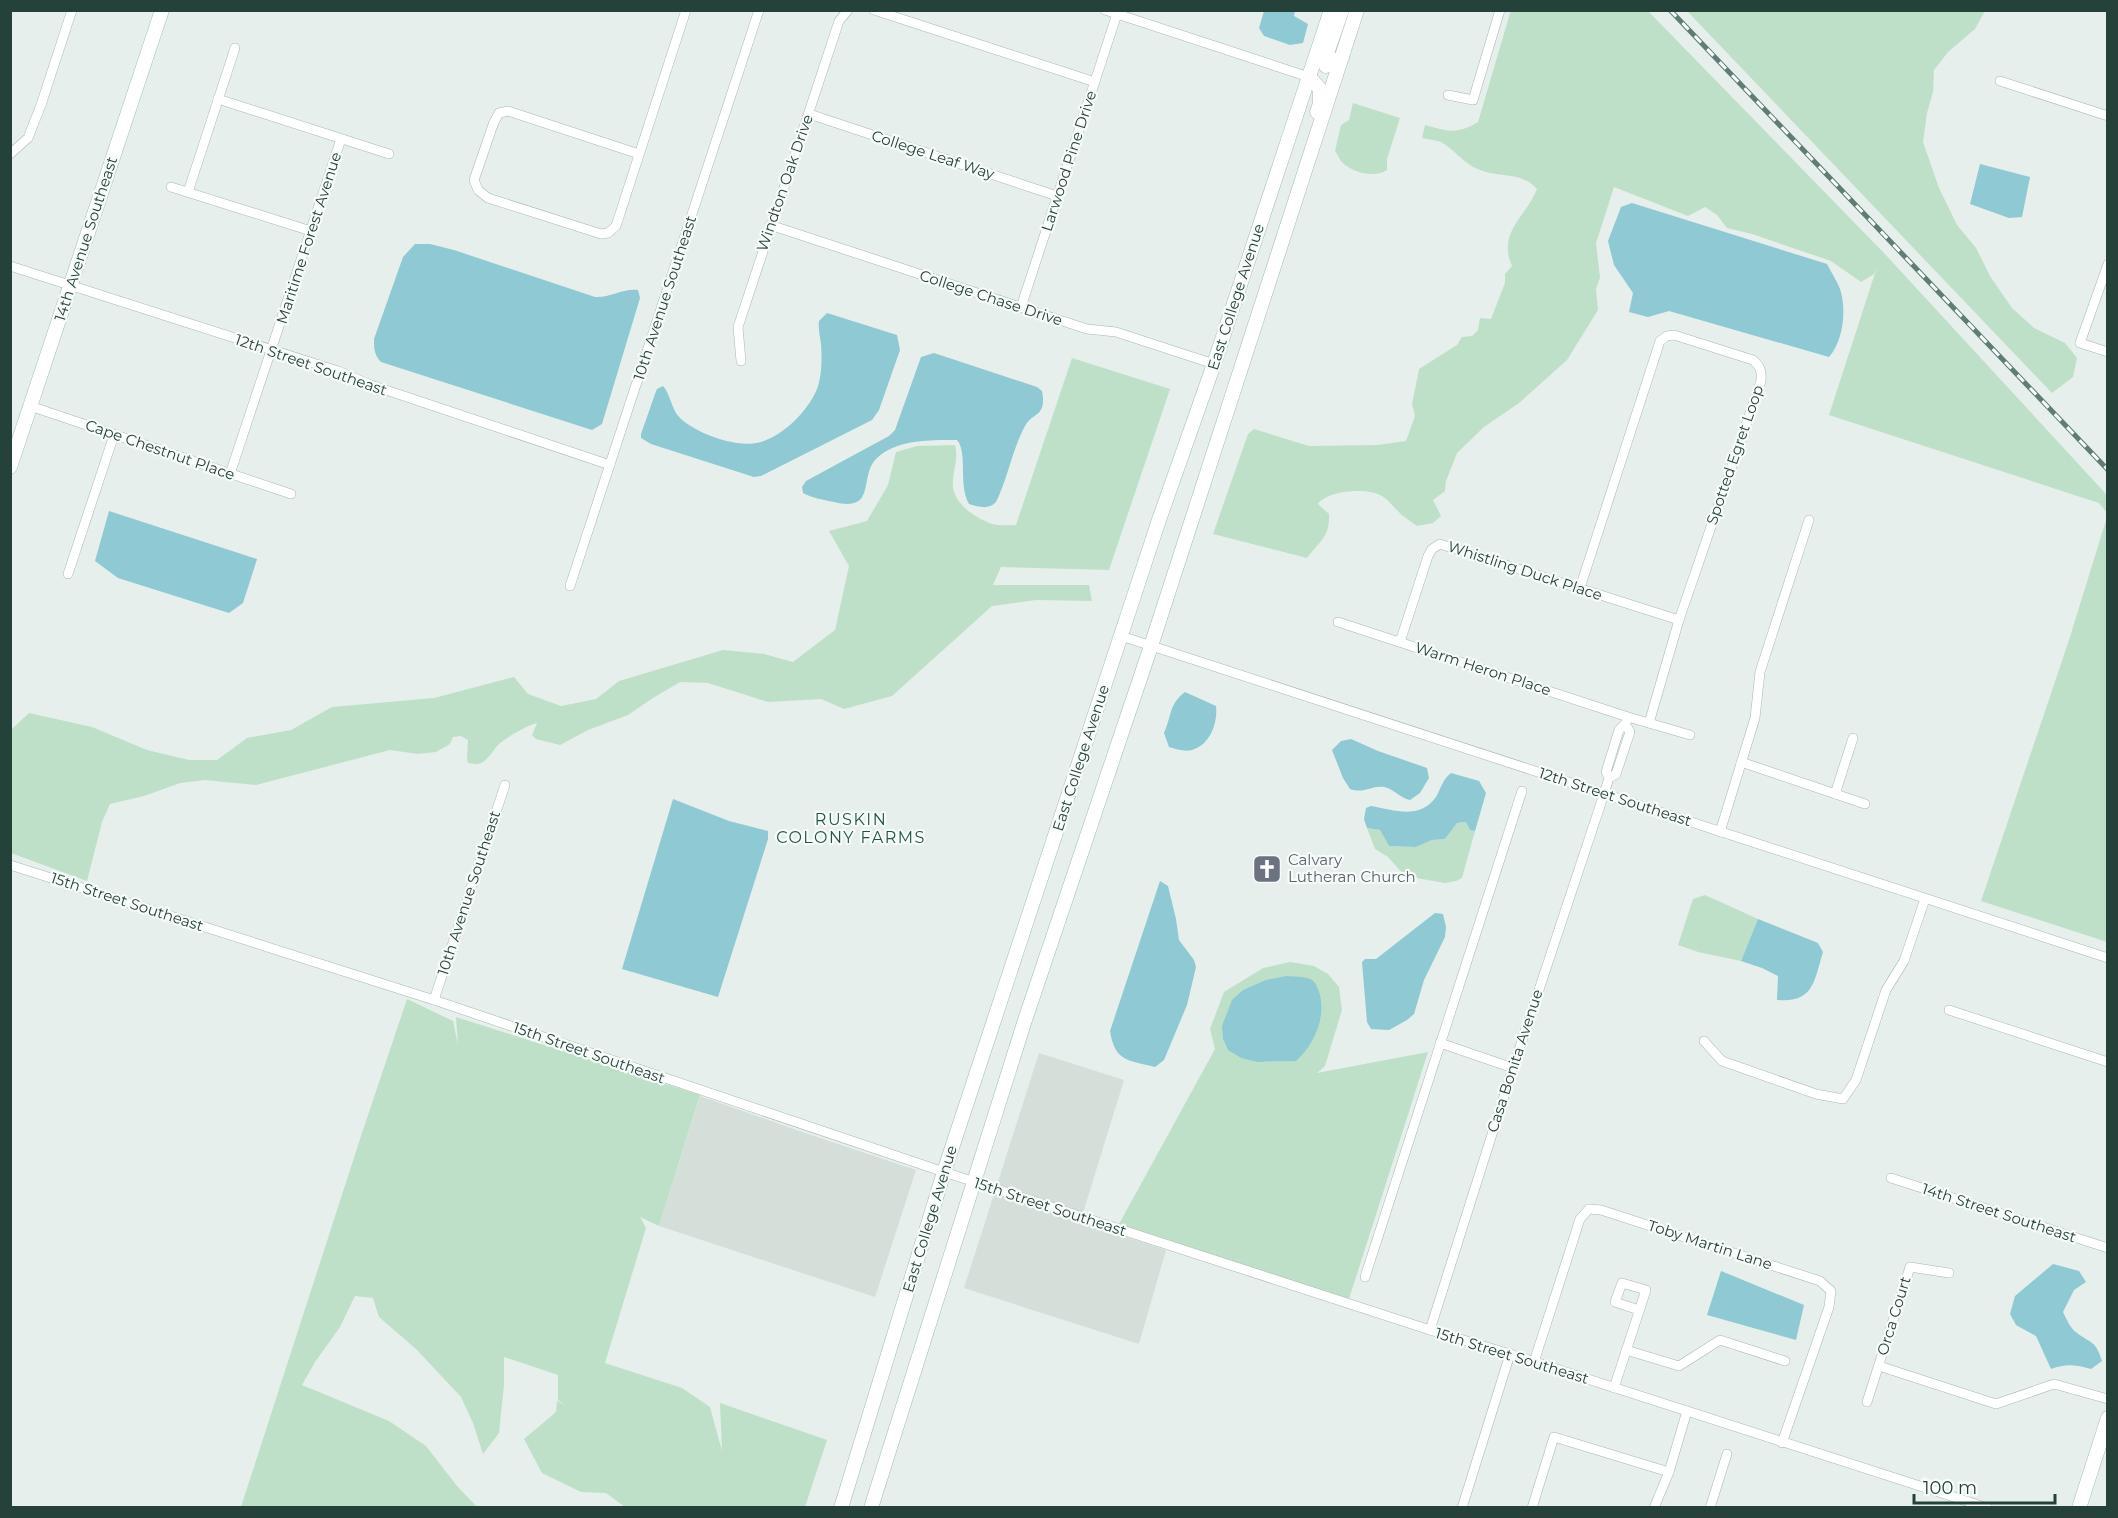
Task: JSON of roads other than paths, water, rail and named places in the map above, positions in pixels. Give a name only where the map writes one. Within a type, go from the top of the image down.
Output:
[{"type":"main road","name":"14th Avenue Southeast","points":[[10,467],[162,10]]},
{"type":"main road","name":"East College Avenue","points":[[841,1508],[944,1172],[1331,10]]},
{"type":"main road","points":[[1326,66],[1324,62],[1342,10]]},
{"type":"main road","name":"East College Avenue","points":[[870,1508],[1025,1020],[1151,646],[1357,10]]},
{"type":"main road","points":[[1296,198],[1301,159],[1320,104],[1320,89],[1309,77],[1342,57]]},
{"type":"main road","points":[[2079,1508],[2108,1418]]},
{"type":"street","points":[[10,154],[28,138],[72,10]]},
{"type":"street","points":[[639,154],[508,111],[499,114],[494,122],[474,180],[478,190],[488,198],[601,234],[608,233],[616,226],[686,10]]},
{"type":"street","name":"10th Avenue Southeast","points":[[570,586],[759,10]]},
{"type":"street","name":"Windton Oak Drive","points":[[741,361],[738,327],[838,21],[848,10]]},
{"type":"street","points":[[874,10],[1095,82]]},
{"type":"street","points":[[1105,10],[1309,77]]},
{"type":"street","points":[[1448,95],[1473,100],[1500,10]]},
{"type":"street","name":"Larwood Pine Drive","points":[[1021,307],[1117,14]]},
{"type":"street","points":[[188,192],[235,48]]},
{"type":"street","points":[[2000,81],[2108,116]]},
{"type":"street","points":[[218,99],[389,154]]},
{"type":"street","name":"College Leaf Way","points":[[808,114],[1057,196]]},
{"type":"street","name":"Maritime Forest Avenue","points":[[230,474],[273,350],[341,139]]},
{"type":"street","points":[[171,187],[311,231]]},
{"type":"street","name":"College Chase Drive","points":[[770,225],[1087,329],[1116,332],[1214,364]]},
{"type":"street","points":[[2108,264],[2080,343],[2108,352]]},
{"type":"street","name":"12th Street Southeast","points":[[10,267],[338,371],[371,386],[610,465]]},
{"type":"street","name":"Spotted Egret Loop","points":[[1580,588],[1660,341],[1667,336],[1674,335],[1753,360],[1758,364],[1762,373],[1761,381],[1679,620],[1649,723]]},
{"type":"street","name":"Cape Chestnut Place","points":[[30,406],[291,494]]},
{"type":"street","points":[[68,574],[114,435]]},
{"type":"street","points":[[1720,832],[1755,718],[1760,672],[1809,520]]},
{"type":"street","name":"Whistling Duck Place","points":[[1400,642],[1428,556],[1432,549],[1440,544],[1679,620]]},
{"type":"street","name":"Warm Heron Place","points":[[1338,622],[1627,720],[1649,723],[1690,735]]},
{"type":"street","name":"12th Street Southeast","points":[[1121,636],[2108,958]]},
{"type":"street","name":"Casa Bonita Avenue","points":[[1430,1330],[1513,1068],[1609,778],[1616,774],[1630,732],[1627,720]]},
{"type":"street","points":[[1835,794],[1853,738]]},
{"type":"street","points":[[1741,762],[1865,804]]},
{"type":"street","name":"10th Avenue Southeast","points":[[434,1000],[505,785]]},
{"type":"street","points":[[1365,1277],[1522,791]]},
{"type":"street","name":"15th Street Southeast","points":[[10,865],[434,1000],[974,1182],[1988,1508]]},
{"type":"street","points":[[1704,1041],[1722,1061],[1816,1094],[1843,1099],[1856,1080],[1886,990],[1904,961],[1925,899]]},
{"type":"street","points":[[1949,1010],[2108,1062]]},
{"type":"street","points":[[1440,1043],[1513,1068]]},
{"type":"street","name":"14th Street Southeast","points":[[1891,1178],[2108,1248]]},
{"type":"street","name":"Toby Martin Lane","points":[[1534,1362],[1580,1219],[1589,1209],[1601,1210],[1820,1281],[1831,1291],[1828,1306],[1782,1443]]},
{"type":"street","name":"Orca Court","points":[[1867,1402],[1910,1267],[1948,1273]]},
{"type":"street","points":[[1614,1388],[1646,1290],[1622,1283],[1615,1302],[1639,1310]]},
{"type":"street","points":[[1626,1350],[1679,1366],[1720,1340],[1785,1361]]},
{"type":"street","points":[[1461,1508],[1510,1354]]},
{"type":"street","points":[[1878,1366],[1996,1404],[2054,1384],[2108,1400]]},
{"type":"street","points":[[1654,1508],[1669,1472],[1687,1411]]},
{"type":"street","points":[[1532,1508],[1554,1437],[1669,1472]]},
{"type":"street","points":[[1710,1508],[1727,1454]]},
{"type":"water","points":[[1264,11],[1295,11],[1294,16],[1308,24],[1303,43],[1290,45],[1264,36],[1259,28]]},
{"type":"water","points":[[1980,164],[2030,177],[2022,217],[2009,218],[1970,204]]},
{"type":"water","points":[[1632,203],[1827,264],[1840,289],[1843,306],[1838,343],[1829,357],[1669,311],[1648,317],[1629,312],[1633,293],[1614,265],[1608,241],[1621,207]]},
{"type":"water","points":[[415,244],[430,244],[454,250],[595,297],[638,290],[640,298],[602,424],[592,430],[381,362],[375,351],[374,339],[403,257]]},
{"type":"water","points":[[827,313],[897,335],[900,350],[879,410],[872,420],[761,476],[754,477],[651,444],[641,438],[657,389],[663,386],[680,418],[687,424],[718,439],[752,444],[778,434],[808,406],[817,389],[821,361],[819,321]]},
{"type":"water","points":[[934,353],[1037,387],[1042,391],[1041,410],[1025,426],[996,502],[987,507],[969,504],[964,488],[962,452],[957,440],[915,442],[894,447],[885,452],[872,465],[865,490],[857,502],[848,504],[834,502],[803,493],[802,487],[806,481],[889,436],[895,430],[921,357]]},
{"type":"water","points":[[109,511],[257,559],[243,603],[229,613],[118,578],[95,561]]},
{"type":"water","points":[[1185,692],[1216,706],[1216,719],[1212,732],[1204,743],[1189,751],[1169,747],[1164,733],[1173,706]]},
{"type":"water","points":[[1351,739],[1427,768],[1429,778],[1420,793],[1410,800],[1384,787],[1360,791],[1350,789],[1332,750],[1341,741]]},
{"type":"water","points":[[1451,773],[1479,781],[1486,793],[1475,831],[1470,830],[1466,822],[1457,823],[1445,839],[1432,840],[1416,847],[1389,846],[1380,830],[1367,828],[1364,819],[1366,808],[1371,806],[1406,812],[1422,809],[1436,797]]},
{"type":"water","points":[[673,799],[729,821],[768,831],[768,839],[718,997],[622,969]]},
{"type":"water","points":[[1160,881],[1168,886],[1179,940],[1194,960],[1196,967],[1187,1005],[1164,1060],[1155,1067],[1130,1061],[1119,1054],[1115,1049],[1110,1031]]},
{"type":"water","points":[[1435,913],[1443,914],[1446,927],[1445,937],[1424,980],[1414,1014],[1389,1030],[1371,1029],[1367,1022],[1362,962],[1365,959],[1376,959]]},
{"type":"water","points":[[1758,919],[1818,943],[1823,952],[1814,981],[1805,994],[1799,998],[1777,1000],[1778,976],[1741,961]]},
{"type":"water","points":[[1286,976],[1312,980],[1317,986],[1321,999],[1318,1028],[1303,1054],[1296,1061],[1257,1062],[1241,1058],[1228,1050],[1223,1039],[1222,1026],[1232,1000],[1243,990],[1266,980]]},
{"type":"water","points":[[2053,1264],[2079,1271],[2086,1282],[2074,1290],[2063,1312],[2072,1329],[2098,1350],[2102,1361],[2091,1369],[2071,1365],[2051,1369],[2036,1336],[2016,1325],[2010,1314],[2015,1296]]},
{"type":"water","points":[[1721,1271],[1804,1305],[1796,1340],[1707,1315]]},
{"type":"railway","points":[[1670,10],[2108,470]]},
{"type":"place","name":"Calvary Lutheran Church","points":[[1267,869]]},
{"type":"district","name":"RUSKIN COLONY FARMS","points":[[851,828]]}]
